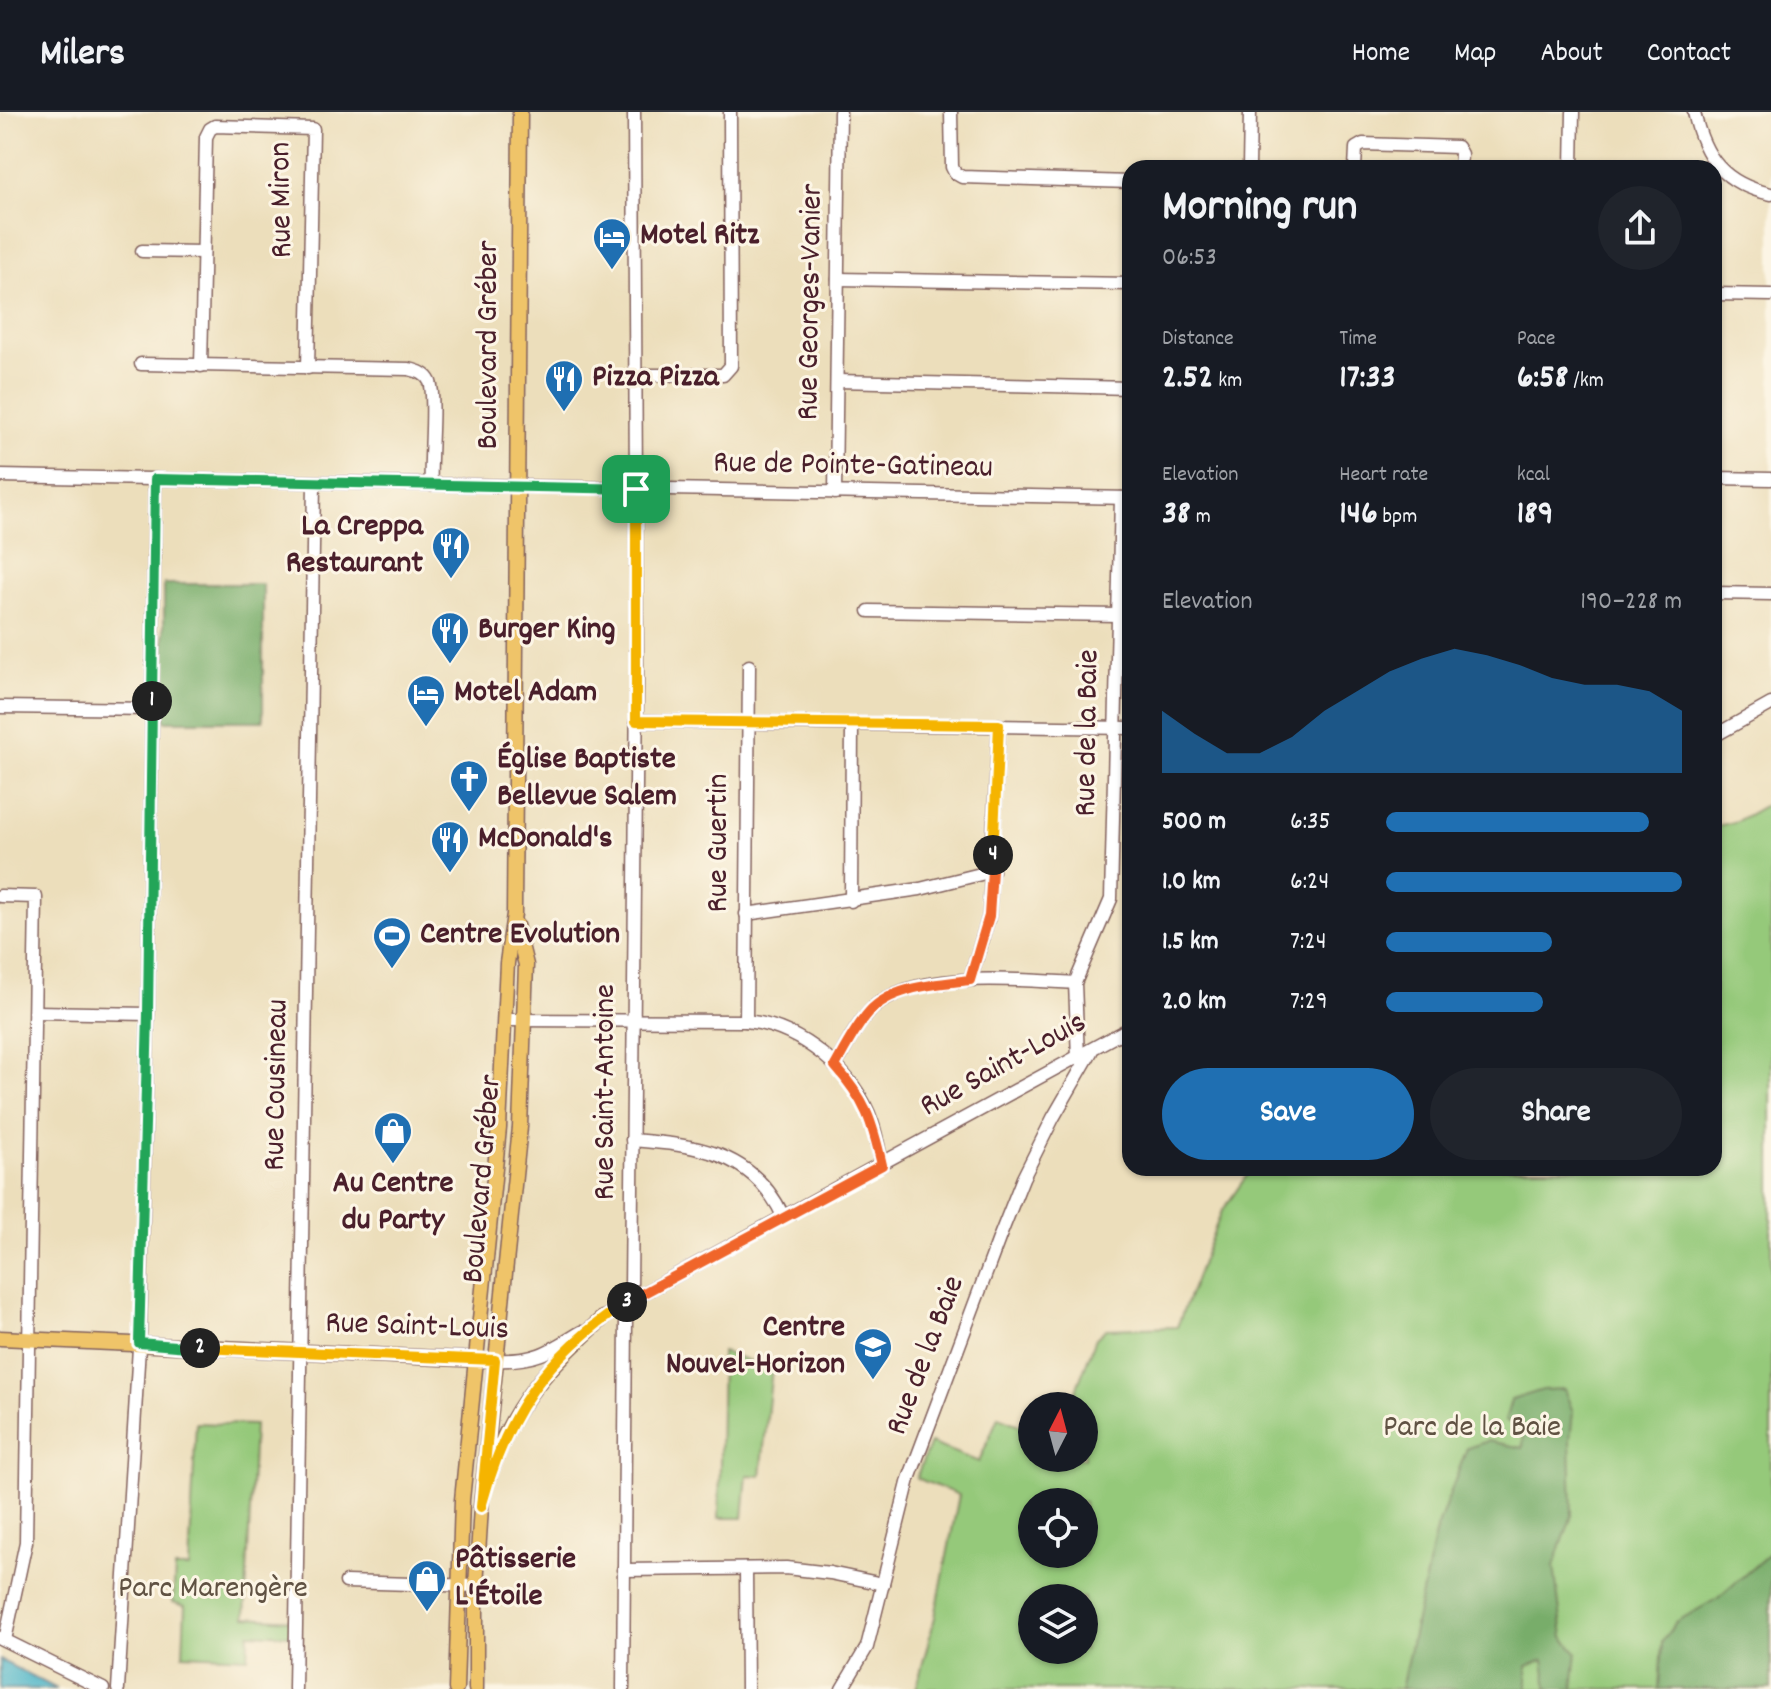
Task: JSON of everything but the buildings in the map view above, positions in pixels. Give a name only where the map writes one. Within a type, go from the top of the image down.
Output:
[{"type":"main road","name":"Boulevard Gréber","points":[[456,1689],[462,1500],[499,1128],[507,963],[514,914],[520,112]]},
{"type":"main road","name":"Boulevard Gréber","points":[[476,1689],[476,1586],[481,1507],[520,1127],[526,965],[514,914]]},
{"type":"main road","points":[[481,1507],[493,1463],[522,1404],[545,1372],[603,1318]]},
{"type":"main road","name":"Rue Saint-Louis","points":[[0,1338],[495,1360]]},
{"type":"street","name":"Rue Saint-Antoine","points":[[623,1689],[626,1319],[629,1301],[634,1020],[634,112]]},
{"type":"street","points":[[635,375],[719,375],[727,373],[731,366],[730,112]]},
{"type":"street","name":"Rue Georges-Vanier","points":[[835,493],[840,112]]},
{"type":"street","points":[[951,112],[952,167],[962,177],[1122,182]]},
{"type":"street","points":[[1249,160],[1250,112]]},
{"type":"street","points":[[1572,160],[1573,112]]},
{"type":"street","points":[[1694,112],[1706,149],[1714,160]]},
{"type":"street","name":"Rue Miron","points":[[201,366],[206,137],[215,126],[313,129],[308,368]]},
{"type":"street","points":[[1355,160],[1356,148],[1363,144],[1457,147],[1461,160]]},
{"type":"street","points":[[1722,170],[1739,184],[1771,194]]},
{"type":"street","points":[[142,251],[203,252]]},
{"type":"street","points":[[838,279],[1122,284]]},
{"type":"street","points":[[1722,294],[1771,295]]},
{"type":"street","points":[[141,364],[409,369],[426,376],[431,391],[431,485]]},
{"type":"street","points":[[837,381],[1122,388]]},
{"type":"street","name":"Rue de Pointe-Gatineau","points":[[0,476],[1122,498]]},
{"type":"street","points":[[1722,478],[1771,479]]},
{"type":"street","points":[[118,1689],[139,1343],[148,1014],[155,479]]},
{"type":"street","name":"Rue Cousineau","points":[[295,1689],[314,483]]},
{"type":"street","name":"Rue de la Baie","points":[[1078,1058],[1075,983],[1111,899],[1122,556]]},
{"type":"street","points":[[1722,593],[1771,594]]},
{"type":"street","points":[[869,611],[1118,615]]},
{"type":"street","name":"Rue Guertin","points":[[746,1021],[749,666]]},
{"type":"street","points":[[1722,732],[1771,704]]},
{"type":"street","points":[[0,707],[152,709]]},
{"type":"street","points":[[636,721],[1122,728]]},
{"type":"street","points":[[851,901],[852,724]]},
{"type":"street","points":[[970,980],[989,916],[999,725]]},
{"type":"street","points":[[746,914],[920,889],[993,871]]},
{"type":"street","points":[[0,896],[36,897],[26,1542],[2,1639],[103,1689]]},
{"type":"street","points":[[835,1066],[870,1011],[885,999],[924,986],[970,980],[997,978],[1075,983]]},
{"type":"street","points":[[35,1012],[148,1014]]},
{"type":"street","points":[[506,1020],[746,1021],[781,1029],[803,1041],[835,1066],[856,1092],[872,1121],[882,1165]]},
{"type":"street","name":"Rue Saint-Louis","points":[[495,1360],[537,1358],[629,1301],[1122,1033]]},
{"type":"street","name":"Rue de la Baie","points":[[842,1689],[867,1647],[909,1479],[1000,1236],[1023,1178],[1091,1052]]},
{"type":"street","points":[[632,1140],[691,1144],[730,1159],[756,1177],[783,1216]]},
{"type":"street","points":[[623,1570],[786,1568],[883,1584]]},
{"type":"street","points":[[746,1569],[747,1689]]},
{"type":"street","points":[[346,1582],[476,1586]]},
{"type":"green space","points":[[164,584],[263,584],[263,721],[164,721]]},
{"type":"green space","name":"Parc de la Baie","points":[[1771,802],[1771,1689],[916,1689],[935,1617],[959,1495],[916,1478],[930,1443],[979,1462],[998,1417],[1018,1425],[1018,1472],[1098,1472],[1098,1392],[1075,1392],[1096,1338],[1106,1329],[1177,1327],[1221,1213],[1246,1176],[1722,1176],[1722,825],[1737,821]]},
{"type":"green space","points":[[722,1352],[772,1368],[761,1476],[747,1475],[743,1518],[719,1518]]},
{"type":"green space","points":[[1564,1389],[1573,1412],[1570,1440],[1572,1515],[1554,1566],[1563,1637],[1577,1652],[1573,1689],[1548,1689],[1544,1660],[1527,1666],[1527,1689],[1401,1689],[1435,1534],[1467,1448],[1488,1441],[1523,1448],[1524,1426],[1505,1421],[1511,1400],[1543,1390]]},
{"type":"green space","name":"Parc Marengère","points":[[196,1423],[254,1425],[245,1617],[292,1620],[291,1635],[249,1633],[248,1657],[183,1654],[185,1606],[173,1602],[175,1568],[189,1568]]},
{"type":"green space","points":[[1771,1552],[1771,1689],[1659,1689],[1662,1642],[1676,1622],[1718,1598]]},
{"type":"water","points":[[0,1660],[57,1689],[0,1689]]},
{"type":"place","name":"Motel Ritz","points":[[612,271]]},
{"type":"place","name":"Pizza Pizza","points":[[564,413]]},
{"type":"place","name":"La Creppa Restaurant","points":[[451,580]]},
{"type":"place","name":"Burger King","points":[[450,665]]},
{"type":"place","name":"Motel Adam","points":[[426,728]]},
{"type":"place","name":"Église Baptiste Bellevue Salem","points":[[469,813]]},
{"type":"place","name":"McDonald's","points":[[450,874]]},
{"type":"place","name":"Centre Evolution","points":[[392,970]]},
{"type":"place","name":"Au Centre du Party","points":[[393,1165]]},
{"type":"place","name":"Centre Nouvel-Horizon","points":[[873,1381]]},
{"type":"place","name":"Pâtisserie L'Étoile","points":[[427,1613]]},
{"type":"route","points":[[155,479],[636,489],[636,721],[999,725],[989,916],[970,980],[924,986],[885,999],[870,1011],[835,1066],[856,1092],[872,1121],[882,1165],[783,1216],[603,1318],[536,1382],[505,1433],[481,1507],[495,1360],[139,1343],[148,1014],[155,479]]}]
